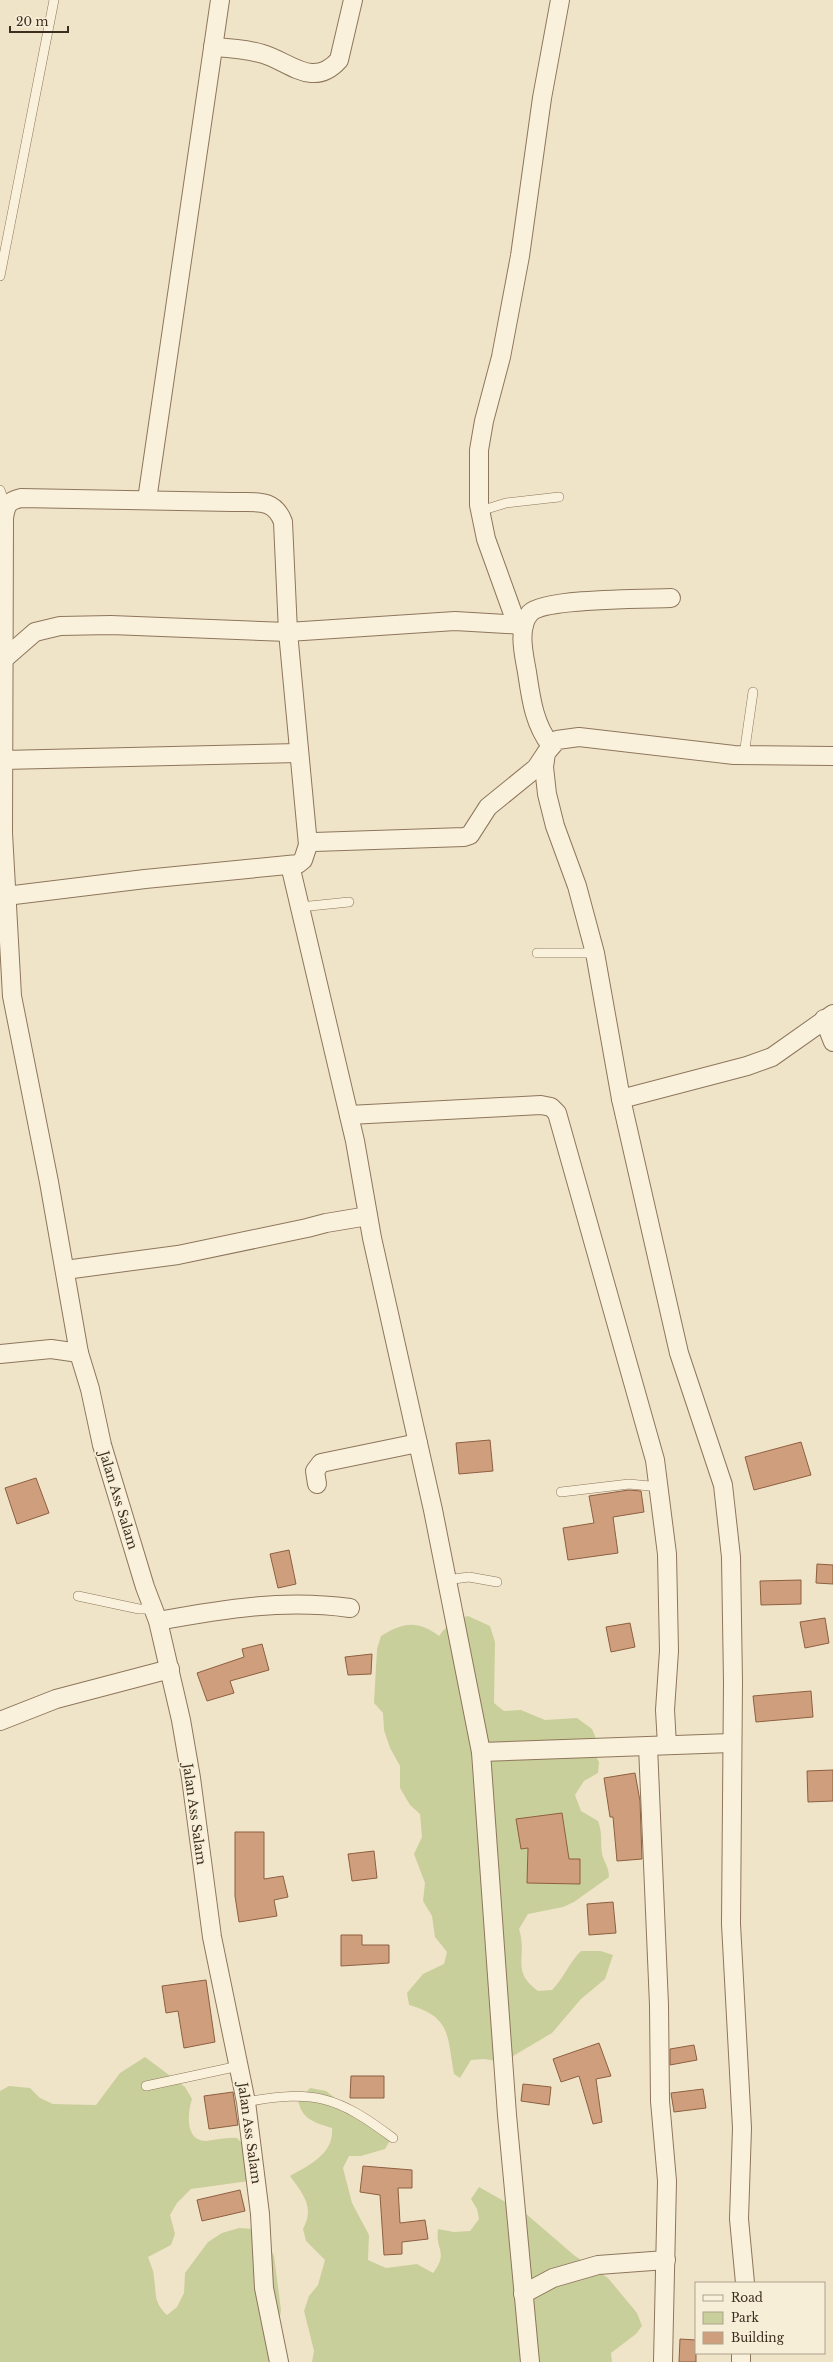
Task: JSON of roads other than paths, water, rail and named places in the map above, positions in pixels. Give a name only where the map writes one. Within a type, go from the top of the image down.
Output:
[{"type":"street","points":[[147,500],[220,0]]},
{"type":"street","points":[[213,47],[263,54],[285,65],[312,74],[323,71],[333,67],[339,60],[353,0]]},
{"type":"street","points":[[560,0],[542,98],[520,256],[500,363],[484,421],[479,450],[480,511],[496,569],[520,625],[534,712],[548,750],[544,767],[555,826],[577,886],[595,953],[621,1100],[679,1353],[724,1492],[731,1557],[733,1682],[731,1742],[731,1924],[742,2128],[739,2219],[745,2282]]},
{"type":"street","points":[[3,498],[11,501],[21,498],[268,503],[276,507],[283,522],[288,632],[308,845],[303,860],[298,864],[144,879],[6,896]]},
{"type":"street","name":"Jalan Ass Salam","points":[[3,498],[3,760],[6,896],[12,996],[65,1270],[79,1353],[90,1389],[102,1445],[156,1615],[170,1669],[191,1778],[212,1936],[246,2102],[260,2214],[264,2288],[279,2362]]},
{"type":"street","points":[[520,625],[530,614],[543,606],[572,602],[671,598]]},
{"type":"street","points":[[4,659],[35,632],[60,626],[111,625],[288,632],[455,621],[520,625]]},
{"type":"street","points":[[308,845],[314,842],[464,837],[470,835],[488,807],[536,768],[557,740],[578,738],[698,753],[833,756]]},
{"type":"street","points":[[3,760],[299,753]]},
{"type":"street","points":[[290,865],[349,1115],[368,1216],[418,1442],[481,1752],[507,2115],[530,2362]]},
{"type":"street","points":[[621,1100],[747,1066],[772,1057],[829,1016],[833,1042]]},
{"type":"street","points":[[349,1115],[541,1105],[551,1107],[557,1113],[655,1460],[660,1487],[667,1554],[668,1651],[665,1710],[667,1745]]},
{"type":"street","points":[[65,1270],[178,1255],[307,1228],[319,1224],[368,1216]]},
{"type":"street","points":[[0,1354],[51,1349],[79,1353]]},
{"type":"street","points":[[317,1484],[315,1471],[321,1463],[418,1442]]},
{"type":"street","points":[[156,1615],[265,1604],[316,1604],[350,1608]]},
{"type":"street","points":[[0,1720],[56,1699],[170,1669]]},
{"type":"street","points":[[481,1752],[731,1742]]},
{"type":"street","points":[[648,1746],[659,2012],[660,2101],[666,2181],[666,2260],[663,2362]]},
{"type":"street","points":[[523,2294],[553,2278],[598,2265],[666,2260]]},
{"type":"lane","points":[[0,276],[54,0]]},
{"type":"lane","points":[[480,511],[506,503],[559,497]]},
{"type":"lane","points":[[744,755],[753,692]]},
{"type":"lane","points":[[300,906],[349,902]]},
{"type":"lane","points":[[537,953],[595,953]]},
{"type":"lane","points":[[561,1492],[629,1484],[660,1487]]},
{"type":"lane","points":[[446,1580],[469,1577],[496,1582]]},
{"type":"lane","points":[[78,1596],[139,1609],[156,1615]]},
{"type":"lane","points":[[146,2086],[239,2066]]},
{"type":"lane","points":[[246,2102],[288,2097],[329,2100],[343,2105],[371,2121],[393,2138]]}]
